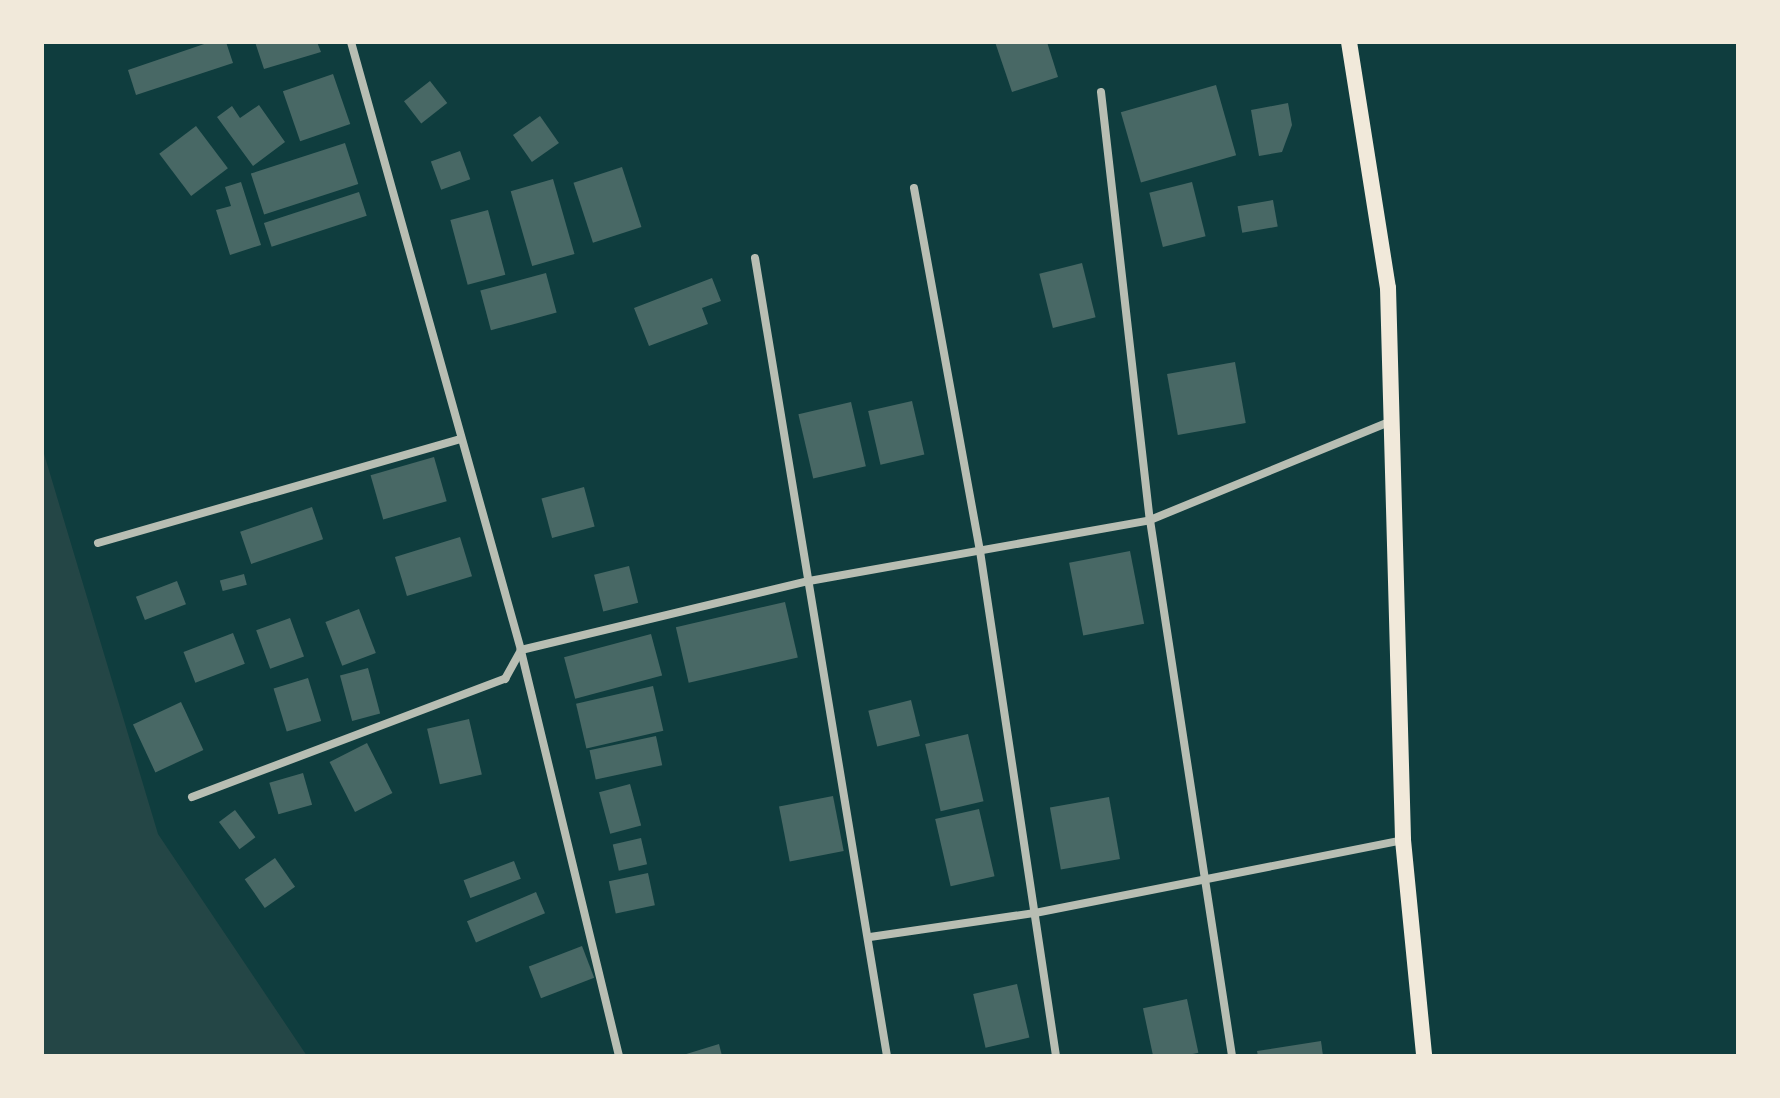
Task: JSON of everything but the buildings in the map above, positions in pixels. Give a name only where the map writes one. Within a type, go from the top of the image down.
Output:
[{"type":"main road","points":[[1349,42],[1388,288],[1403,840],[1424,1056]]},
{"type":"street","points":[[351,42],[458,440],[521,650],[619,1056]]},
{"type":"street","points":[[1101,92],[1150,520],[1208,878],[1232,1056]]},
{"type":"street","points":[[914,188],[980,551],[1056,1056]]},
{"type":"street","points":[[755,258],[870,937],[887,1056]]},
{"type":"street","points":[[192,797],[505,679],[521,650],[809,581],[1150,520],[1391,421]]},
{"type":"street","points":[[98,543],[458,440]]},
{"type":"street","points":[[870,937],[1035,913],[1403,840]]},
{"type":"shaded area","points":[[42,447],[158,834],[307,1056],[42,1056]]}]
